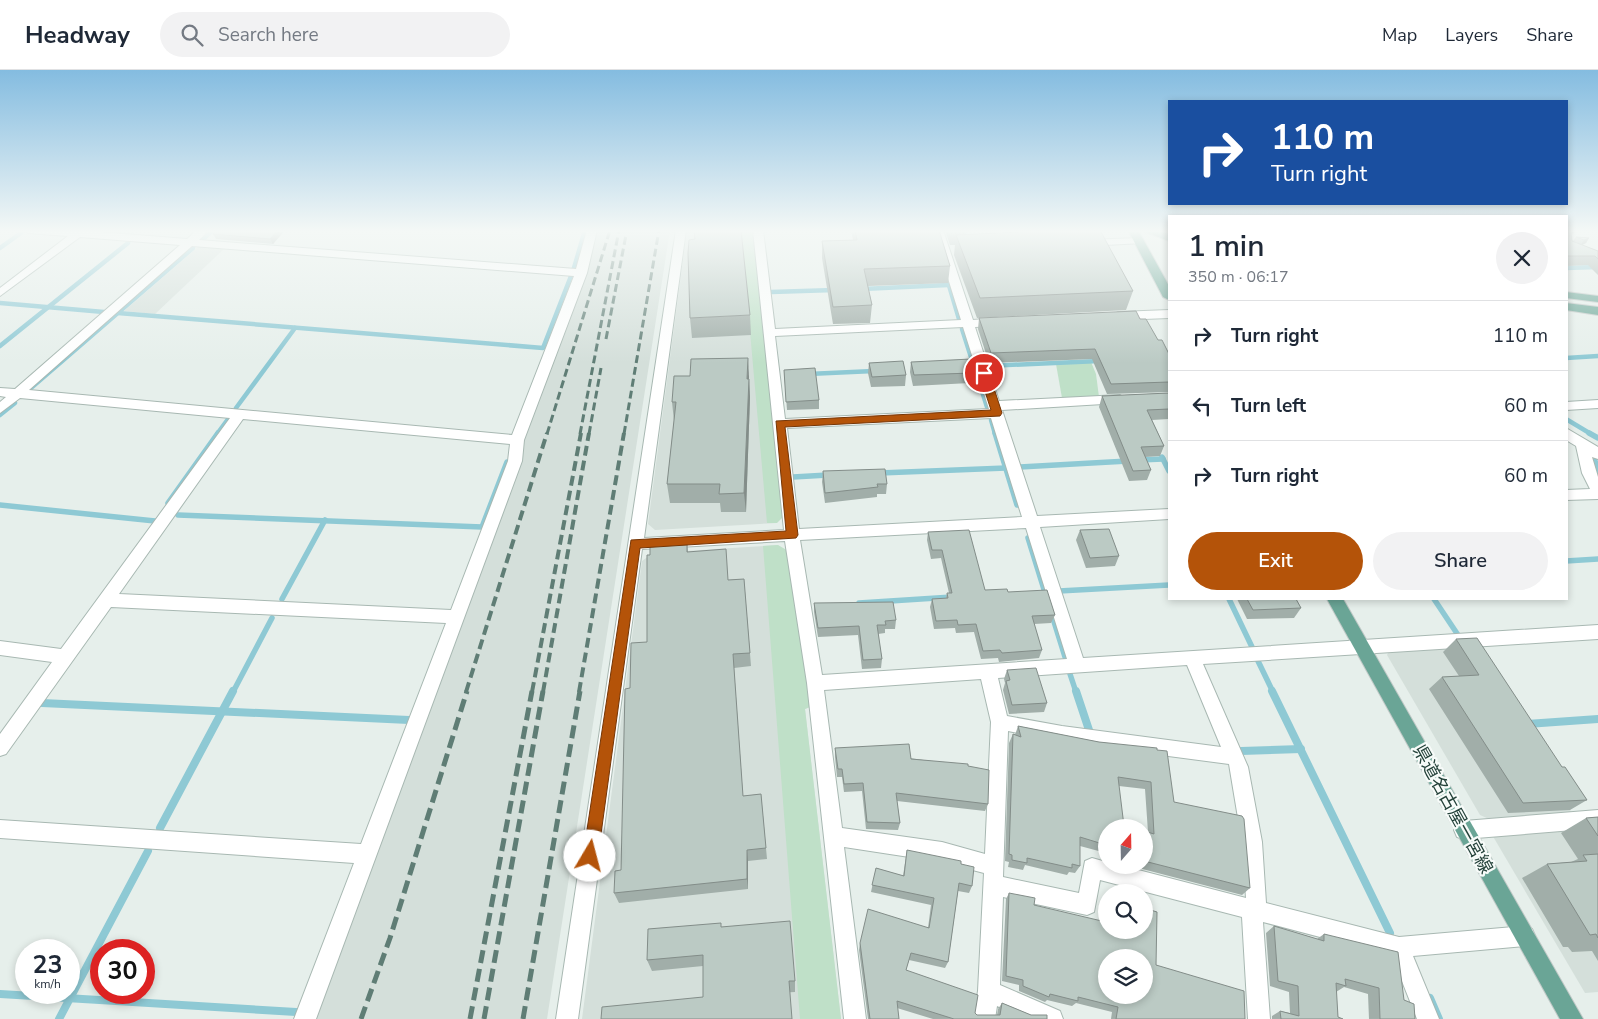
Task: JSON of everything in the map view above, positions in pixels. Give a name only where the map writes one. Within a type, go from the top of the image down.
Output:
[{"type":"main road","points":[[1157,274],[1168,295]]},
{"type":"main road","points":[[1568,294],[1598,300]]},
{"type":"main road","points":[[1568,306],[1598,311]]},
{"type":"main road","name":"県道名古屋一宮線","points":[[1336,600],[1572,1019]]},
{"type":"street","points":[[0,293],[25,274]]},
{"type":"street","points":[[0,409],[154,274]]},
{"type":"street","points":[[305,1019],[515,461],[517,440],[581,274]]},
{"type":"street","points":[[567,1019],[675,274]]},
{"type":"street","points":[[763,274],[792,535],[815,683],[854,1019]]},
{"type":"street","points":[[955,274],[968,323],[1077,666]]},
{"type":"street","points":[[1110,317],[1168,314]]},
{"type":"street","points":[[769,332],[1005,322]]},
{"type":"street","points":[[0,392],[517,440]]},
{"type":"street","points":[[779,424],[1131,399]]},
{"type":"street","points":[[1568,406],[1598,404]]},
{"type":"street","points":[[0,748],[240,414]]},
{"type":"street","points":[[1568,434],[1598,454]]},
{"type":"street","points":[[1568,495],[1598,492],[1590,473],[1584,445]]},
{"type":"street","points":[[635,544],[1168,514]]},
{"type":"street","points":[[106,600],[457,617]]},
{"type":"street","points":[[815,683],[1598,632]]},
{"type":"street","points":[[0,648],[65,657]]},
{"type":"street","points":[[1192,658],[1239,767],[1252,842],[1259,1019]]},
{"type":"street","points":[[984,1019],[989,991],[1000,722],[988,671]]},
{"type":"street","points":[[1000,722],[1062,734],[1235,758]]},
{"type":"street","points":[[1464,830],[1598,819]]},
{"type":"street","points":[[0,829],[367,854]]},
{"type":"street","points":[[833,836],[942,852],[994,876],[1087,905],[1092,868],[1399,948],[1525,936]]},
{"type":"street","points":[[1399,948],[1428,1019]]},
{"type":"street","points":[[989,991],[1052,1019]]},
{"type":"shaded area","points":[[166,274],[197,274],[155,314],[124,311]]},
{"type":"shaded area","points":[[580,274],[663,274],[547,1019],[313,1019]]},
{"type":"shaded area","points":[[681,274],[757,274],[777,523],[655,530],[648,524]]},
{"type":"shaded area","points":[[778,545],[810,707],[805,709],[841,1019],[582,1019],[642,561],[653,553]]},
{"type":"shaded area","points":[[1462,646],[1572,813],[1489,819],[1480,815],[1387,655],[1389,651]]},
{"type":"shaded area","points":[[1582,827],[1598,851],[1598,992],[1585,993],[1491,833]]},
{"type":"green space","points":[[745,274],[759,274],[785,515],[777,523],[767,523]]},
{"type":"green space","points":[[1091,362],[1096,374],[1099,397],[1062,398],[1056,364]]},
{"type":"green space","points":[[778,545],[790,552],[810,707],[805,709],[841,1019],[800,1019],[763,546]]},
{"type":"building","points":[[689,274],[746,274],[750,315],[690,318]]},
{"type":"building","points":[[828,274],[865,274],[872,305],[833,307]]},
{"type":"building","points":[[971,274],[1124,274],[1133,291],[980,298]]},
{"type":"building","points":[[1136,311],[1140,319],[1146,319],[1158,340],[1162,340],[1168,352],[1168,382],[1111,384],[1095,349],[991,353],[979,318]]},
{"type":"building","points":[[748,358],[747,379],[749,379],[744,493],[719,494],[720,484],[667,484],[676,402],[672,402],[674,376],[690,376],[691,359]]},
{"type":"building","points":[[971,359],[972,373],[914,375],[911,362]]},
{"type":"building","points":[[903,361],[906,375],[872,377],[869,363]]},
{"type":"building","points":[[815,368],[819,400],[786,402],[784,370]]},
{"type":"building","points":[[1168,393],[1168,409],[1147,410],[1164,446],[1141,447],[1151,470],[1133,471],[1102,396]]},
{"type":"building","points":[[885,469],[887,484],[877,484],[878,487],[825,493],[823,471]]},
{"type":"building","points":[[1109,529],[1119,556],[1090,558],[1080,530]]},
{"type":"building","points":[[969,530],[985,590],[1007,589],[1008,592],[1047,590],[1055,615],[1032,616],[1042,650],[1002,653],[1000,650],[983,651],[976,624],[958,625],[957,620],[936,621],[932,599],[948,598],[947,593],[952,593],[942,550],[932,550],[928,532]]},
{"type":"building","points":[[687,542],[687,552],[726,549],[728,580],[744,579],[750,653],[733,654],[743,796],[761,794],[766,848],[747,850],[747,879],[614,893],[615,871],[621,870],[625,689],[630,688],[631,643],[647,642],[647,555],[650,555],[650,544]]},
{"type":"building","points":[[1248,600],[1297,600],[1301,608],[1253,610]]},
{"type":"building","points":[[893,602],[896,620],[885,621],[886,625],[877,625],[882,659],[863,660],[859,626],[818,628],[814,603]]},
{"type":"building","points":[[1477,638],[1562,767],[1565,767],[1587,800],[1523,803],[1442,677],[1479,675],[1456,639]]},
{"type":"building","points":[[1036,668],[1047,703],[1012,705],[1006,681],[1010,680],[1007,670]]},
{"type":"building","points":[[1018,726],[1099,742],[1157,748],[1157,750],[1167,751],[1174,802],[1242,816],[1244,819],[1250,888],[1153,863],[1154,834],[1151,782],[1118,777],[1123,819],[1098,819],[1098,843],[1080,837],[1080,866],[1072,864],[1072,868],[1027,858],[1027,863],[1012,860],[1012,855],[1009,854],[1013,734],[1021,737]]},
{"type":"building","points":[[909,744],[911,759],[968,764],[968,766],[989,770],[988,804],[896,793],[900,823],[867,822],[863,783],[844,784],[842,769],[838,769],[835,748]]},
{"type":"building","points":[[1598,817],[1598,836],[1586,818]]},
{"type":"building","points":[[907,850],[961,861],[961,864],[974,867],[972,886],[959,883],[948,962],[911,953],[906,970],[978,995],[975,1013],[977,1015],[1000,1015],[1002,1003],[1031,1015],[1047,1015],[1047,1019],[954,1019],[897,1001],[899,1019],[870,1019],[860,943],[868,909],[929,928],[934,898],[872,885],[876,868],[904,876]]},
{"type":"building","points":[[1598,854],[1598,938],[1596,934],[1590,935],[1547,864],[1587,861],[1583,855]]},
{"type":"building","points":[[1009,893],[1035,898],[1034,905],[1098,920],[1098,939],[1153,939],[1153,911],[1157,912],[1156,965],[1244,991],[1245,1019],[1116,1019],[1118,1007],[1106,1004],[1153,1004],[1153,949],[1098,949],[1098,1002],[1078,997],[1078,1001],[1050,994],[1049,997],[1023,986],[1023,980],[1006,976]]},
{"type":"building","points":[[790,921],[795,981],[789,981],[792,1019],[601,1019],[602,1007],[703,997],[703,955],[647,960],[648,929],[721,923],[721,927]]},
{"type":"building","points":[[1274,926],[1324,941],[1324,934],[1398,952],[1404,1000],[1414,1004],[1415,1019],[1380,1019],[1379,988],[1345,979],[1346,986],[1336,983],[1338,1017],[1343,1019],[1281,1019],[1280,1011],[1299,1016],[1298,986],[1278,981]]},
{"type":"waterway","points":[[48,307],[89,274]]},
{"type":"waterway","points":[[31,388],[163,274]]},
{"type":"waterway","points":[[118,313],[543,348],[571,276]]},
{"type":"waterway","points":[[948,282],[959,319]]},
{"type":"waterway","points":[[862,289],[948,285]]},
{"type":"waterway","points":[[771,292],[834,290]]},
{"type":"waterway","points":[[0,303],[48,307]]},
{"type":"waterway","points":[[0,346],[48,307]]},
{"type":"waterway","points":[[48,307],[104,312]]},
{"type":"waterway","points":[[236,408],[295,328]]},
{"type":"waterway","points":[[962,329],[987,407]]},
{"type":"waterway","points":[[1568,358],[1598,356]]},
{"type":"waterway","points":[[986,366],[1099,361]]},
{"type":"waterway","points":[[808,374],[874,371]]},
{"type":"waterway","points":[[0,415],[15,403]]},
{"type":"waterway","points":[[217,434],[228,419]]},
{"type":"waterway","points":[[991,420],[995,434]]},
{"type":"waterway","points":[[1568,420],[1591,434]]},
{"type":"waterway","points":[[168,503],[218,433]]},
{"type":"waterway","points":[[995,433],[1006,468]]},
{"type":"waterway","points":[[1589,433],[1598,438]]},
{"type":"waterway","points":[[1139,460],[1163,459]]},
{"type":"waterway","points":[[1163,459],[1168,469]]},
{"type":"waterway","points":[[1020,467],[1128,461]]},
{"type":"waterway","points":[[1595,461],[1598,472]]},
{"type":"waterway","points":[[325,521],[482,527],[507,462]]},
{"type":"waterway","points":[[880,473],[1006,468]]},
{"type":"waterway","points":[[1006,468],[1017,505]]},
{"type":"waterway","points":[[793,477],[828,475]]},
{"type":"waterway","points":[[0,505],[155,521]]},
{"type":"waterway","points":[[178,515],[325,521]]},
{"type":"waterway","points":[[282,599],[325,521]]},
{"type":"waterway","points":[[1028,538],[1046,596]]},
{"type":"waterway","points":[[1568,561],[1598,559]]},
{"type":"waterway","points":[[1059,591],[1168,585]]},
{"type":"waterway","points":[[859,603],[952,597]]},
{"type":"waterway","points":[[1229,600],[1252,647]]},
{"type":"waterway","points":[[1435,600],[1458,635]]},
{"type":"waterway","points":[[1051,612],[1065,657]]},
{"type":"waterway","points":[[233,692],[272,618]]},
{"type":"waterway","points":[[1258,661],[1273,692]]},
{"type":"waterway","points":[[1070,674],[1076,692]]},
{"type":"waterway","points":[[222,711],[233,691]]},
{"type":"waterway","points":[[1076,691],[1090,733]]},
{"type":"waterway","points":[[1272,691],[1300,749]]},
{"type":"waterway","points":[[42,703],[222,711]]},
{"type":"waterway","points":[[160,828],[222,711]]},
{"type":"waterway","points":[[222,711],[409,720]]},
{"type":"waterway","points":[[1527,724],[1598,719]]},
{"type":"waterway","points":[[1241,751],[1300,749]]},
{"type":"waterway","points":[[1300,749],[1390,933]]},
{"type":"waterway","points":[[80,979],[148,851]]},
{"type":"waterway","points":[[0,994],[15,995]]},
{"type":"waterway","points":[[1430,998],[1439,1019]]},
{"type":"waterway","points":[[80,999],[296,1012]]},
{"type":"waterway","points":[[59,1019],[67,1004]]},
{"type":"railway","points":[[547,434],[596,274]]},
{"type":"railway","points":[[580,434],[611,274]]},
{"type":"railway","points":[[606,339],[618,274]]},
{"type":"railway","points":[[624,434],[651,274]]},
{"type":"railway","points":[[589,434],[601,368]]},
{"type":"railway","points":[[466,692],[547,433]]},
{"type":"railway","points":[[532,692],[581,433]]},
{"type":"railway","points":[[543,692],[589,433]]},
{"type":"railway","points":[[579,692],[624,433]]},
{"type":"railway","points":[[361,1019],[390,938],[467,691]]},
{"type":"railway","points":[[470,1019],[532,691]]},
{"type":"railway","points":[[484,1019],[543,691]]},
{"type":"railway","points":[[523,1019],[580,691]]},
{"type":"route","points":[[590,856],[635,544],[792,535],[779,424],[997,413],[984,373]]}]
